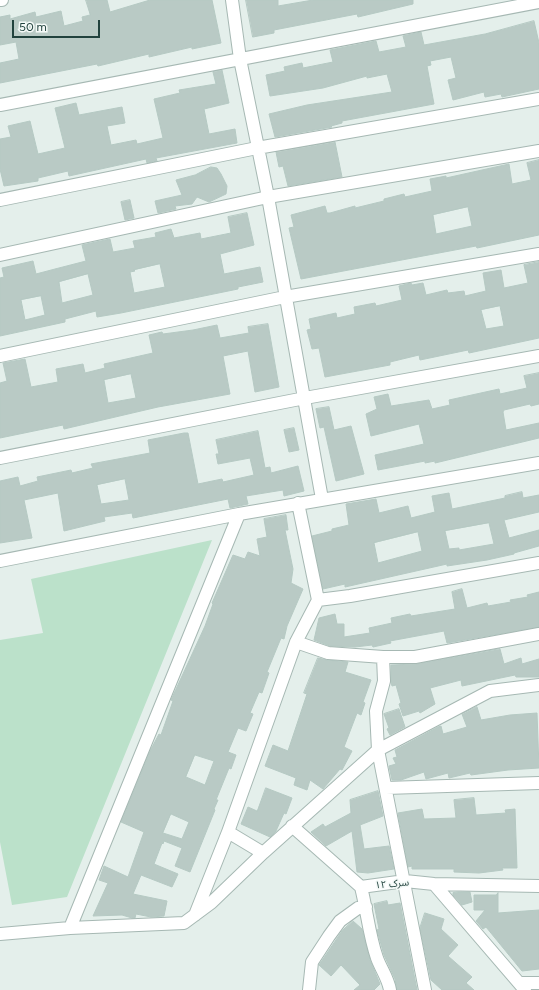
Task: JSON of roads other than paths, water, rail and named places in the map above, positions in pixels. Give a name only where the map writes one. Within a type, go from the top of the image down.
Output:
[{"type":"street","points":[[232,0],[240,59],[268,197],[322,499]]},
{"type":"street","points":[[0,105],[539,2]]},
{"type":"street","points":[[0,200],[257,148],[539,99]]},
{"type":"street","points":[[0,255],[268,197],[539,152]]},
{"type":"street","points":[[0,356],[285,297],[539,254]]},
{"type":"street","points":[[0,458],[305,398],[539,356]]},
{"type":"street","points":[[0,561],[298,503],[539,463]]},
{"type":"street","points":[[195,915],[228,832],[296,642],[318,600],[298,503]]},
{"type":"street","points":[[70,928],[240,514]]},
{"type":"street","points":[[318,600],[350,596],[539,563]]},
{"type":"street","points":[[296,642],[328,652],[383,657],[415,657],[539,634]]},
{"type":"street","points":[[383,657],[384,681],[376,711],[378,750],[405,880],[425,990]]},
{"type":"street","points":[[0,934],[70,928],[184,923],[211,903],[292,826],[378,750],[490,691],[539,685]]},
{"type":"street","points":[[386,788],[539,783]]},
{"type":"street","name":"سرک ۱۲","points":[[292,826],[361,887],[405,880],[434,884],[539,886]]},
{"type":"street","points":[[228,832],[263,853]]},
{"type":"street","points":[[434,884],[523,986],[539,983]]},
{"type":"street","points":[[361,887],[366,907],[368,925],[378,959],[388,978],[390,990]]},
{"type":"street","points":[[308,990],[312,962],[329,936],[340,921],[358,908],[366,907]]}]
